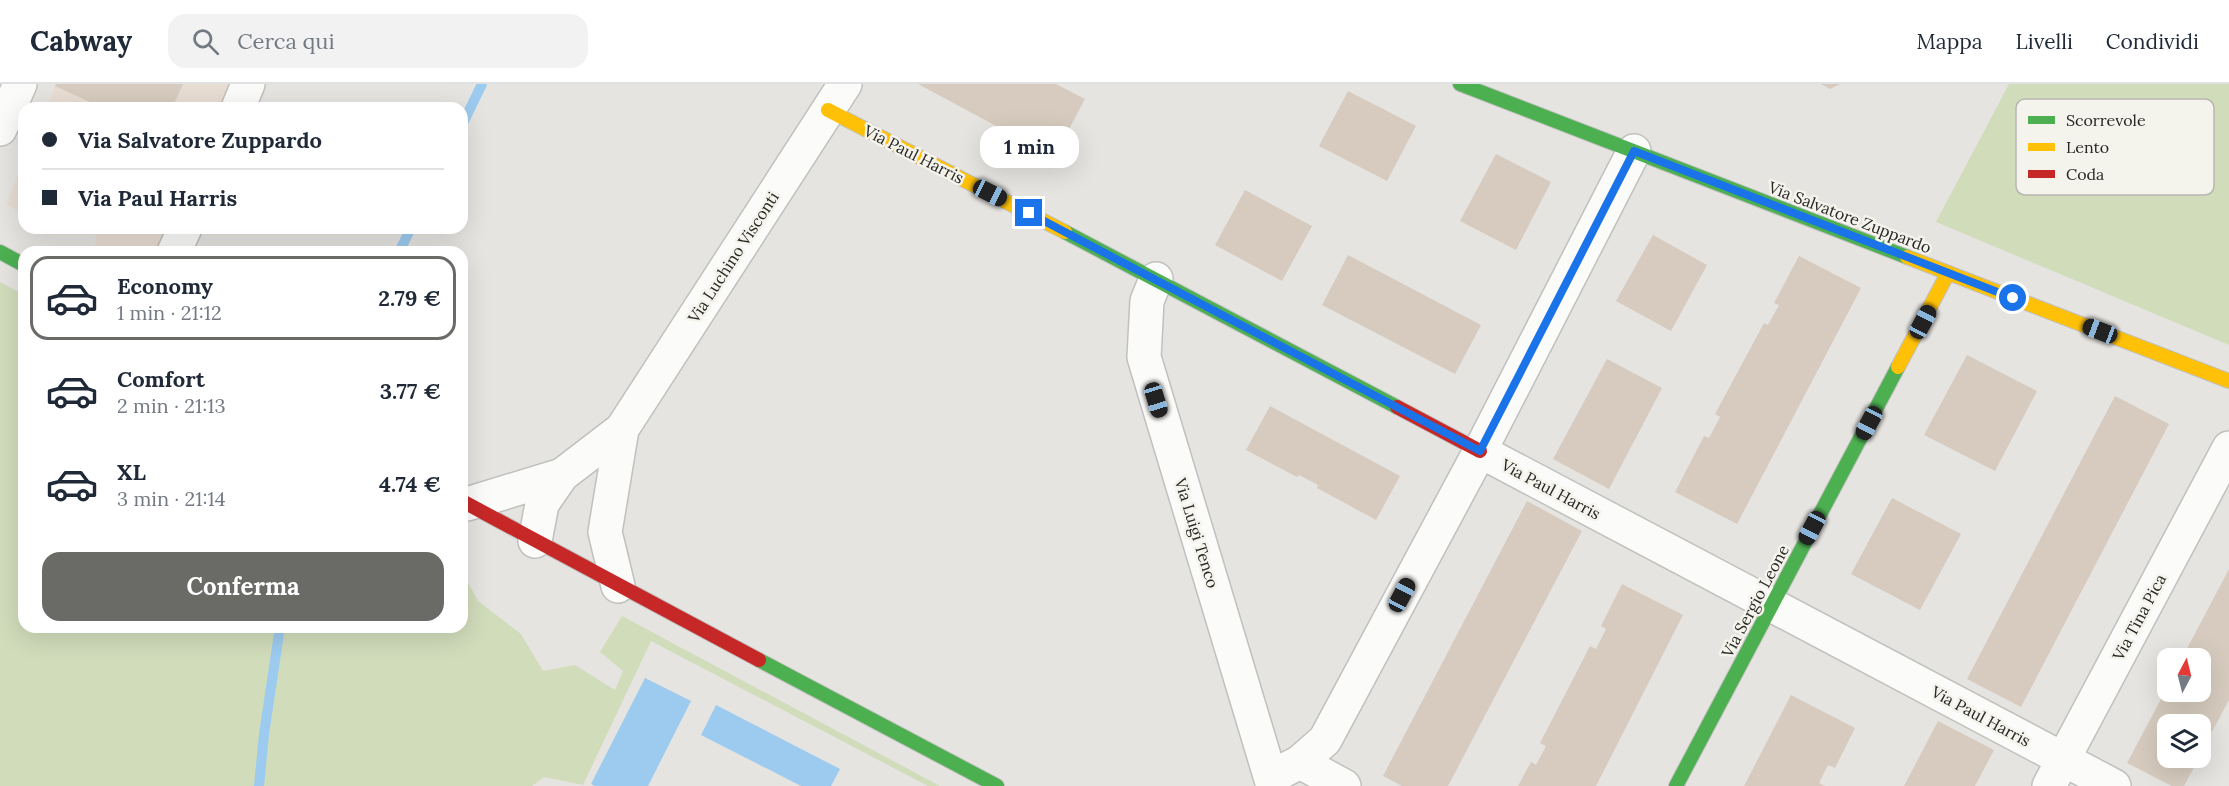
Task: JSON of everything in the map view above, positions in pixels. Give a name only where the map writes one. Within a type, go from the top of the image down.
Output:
[{"type":"street","points":[[0,129],[20,84]]},
{"type":"street","points":[[241,102],[249,84]]},
{"type":"street","name":"Via Salvatore Zuppardo","points":[[1460,84],[2229,381]]},
{"type":"street","name":"Via Paul Harris","points":[[836,97],[1156,279],[1772,605],[2056,772],[2114,786]]},
{"type":"street","name":"Via Luchino Visconti","points":[[535,540],[542,504],[562,475],[622,429],[836,97]]},
{"type":"street","points":[[1272,781],[1300,762],[1325,740],[1480,451],[1634,151]]},
{"type":"street","points":[[0,252],[18,262]]},
{"type":"street","name":"Via Sergio Leone","points":[[1676,786],[1948,273]]},
{"type":"street","name":"Via Luigi Tenco","points":[[1156,279],[1147,301],[1144,357],[1272,781]]},
{"type":"street","name":"Via Luchino Visconti","points":[[618,586],[605,532],[622,429]]},
{"type":"street","name":"Via Tina Pica","points":[[2056,772],[2229,448]]},
{"type":"street","name":"Via Luchino Visconti","points":[[468,501],[562,475]]},
{"type":"street","points":[[468,504],[618,586],[997,786]]},
{"type":"street","points":[[1300,762],[1344,786]]},
{"type":"shaded area","points":[[56,84],[229,84],[222,102],[48,102]]},
{"type":"shaded area","points":[[18,176],[18,211],[6,204]]},
{"type":"shaded area","points":[[96,234],[163,234],[158,246],[95,246]]},
{"type":"green space","points":[[2009,84],[2229,84],[2229,345],[1936,222]]},
{"type":"green space","points":[[0,282],[18,292],[18,633],[468,633],[468,582],[478,601],[521,634],[543,671],[575,665],[615,690],[623,671],[600,652],[622,616],[940,786],[928,786],[651,641],[583,785],[544,777],[532,786],[0,786]]},
{"type":"water","points":[[645,678],[691,701],[648,786],[595,786],[591,784]]},
{"type":"water","points":[[716,705],[840,769],[831,786],[801,786],[701,735]]},
{"type":"building","points":[[56,84],[183,84],[175,102],[90,102],[55,86]]},
{"type":"building","points":[[918,84],[1056,84],[1085,99],[1054,157]]},
{"type":"building","points":[[1821,84],[1840,84],[1830,89]]},
{"type":"building","points":[[1348,91],[1416,126],[1387,181],[1319,146]]},
{"type":"building","points":[[1496,154],[1551,182],[1516,250],[1460,221]]},
{"type":"building","points":[[1245,190],[1312,226],[1282,281],[1215,245]]},
{"type":"building","points":[[1653,235],[1707,265],[1671,331],[1616,301]]},
{"type":"building","points":[[1348,255],[1481,325],[1455,374],[1322,305]]},
{"type":"building","points":[[1799,256],[1861,288],[1737,524],[1675,492],[1704,436],[1709,438],[1720,417],[1715,414],[1764,323],[1768,325],[1779,305],[1774,303]]},
{"type":"building","points":[[1967,355],[2037,391],[1995,471],[1924,435]]},
{"type":"building","points":[[1607,359],[1662,388],[1609,489],[1553,459]]},
{"type":"building","points":[[2115,396],[2169,424],[2021,707],[1967,679]]},
{"type":"building","points":[[1270,406],[1400,476],[1376,520],[1317,488],[1318,485],[1299,475],[1297,477],[1246,450]]},
{"type":"building","points":[[1892,498],[1961,534],[1920,610],[1851,574]]},
{"type":"building","points":[[1527,501],[1582,531],[1448,786],[1402,786],[1383,776]]},
{"type":"building","points":[[2229,569],[2229,700],[2211,734],[2211,714],[2157,714],[2157,768],[2194,768],[2184,786],[2172,786],[2127,763],[2159,702],[2211,702],[2211,648],[2187,648]]},
{"type":"building","points":[[1622,584],[1683,615],[1596,786],[1518,786],[1531,762],[1536,765],[1546,746],[1540,743],[1590,646],[1596,649],[1606,629],[1601,626]]},
{"type":"building","points":[[1791,695],[1855,728],[1835,768],[1828,765],[1819,783],[1825,786],[1744,786]]},
{"type":"building","points":[[1938,721],[1994,750],[1975,786],[1904,786]]},
{"type":"waterway","points":[[468,113],[482,84]]},
{"type":"waterway","points":[[402,246],[408,234]]},
{"type":"waterway","points":[[259,786],[264,734],[279,633]]},
{"type":"traffic: fast","points":[[1460,84],[1907,257]]},
{"type":"traffic: fast","points":[[1065,232],[1397,407]]},
{"type":"traffic: fast","points":[[0,252],[18,262]]},
{"type":"traffic: fast","points":[[1676,786],[1898,367]]},
{"type":"traffic: fast","points":[[759,660],[997,786]]},
{"type":"traffic: slow","points":[[828,110],[1065,232]]},
{"type":"traffic: slow","points":[[1907,257],[2229,381]]},
{"type":"traffic: slow","points":[[1898,367],[1948,273]]},
{"type":"traffic: jam","points":[[1397,407],[1480,451]]},
{"type":"traffic: jam","points":[[468,504],[759,660]]},
{"type":"route","points":[[1029,213],[1480,451],[1634,151],[2013,298]]}]
